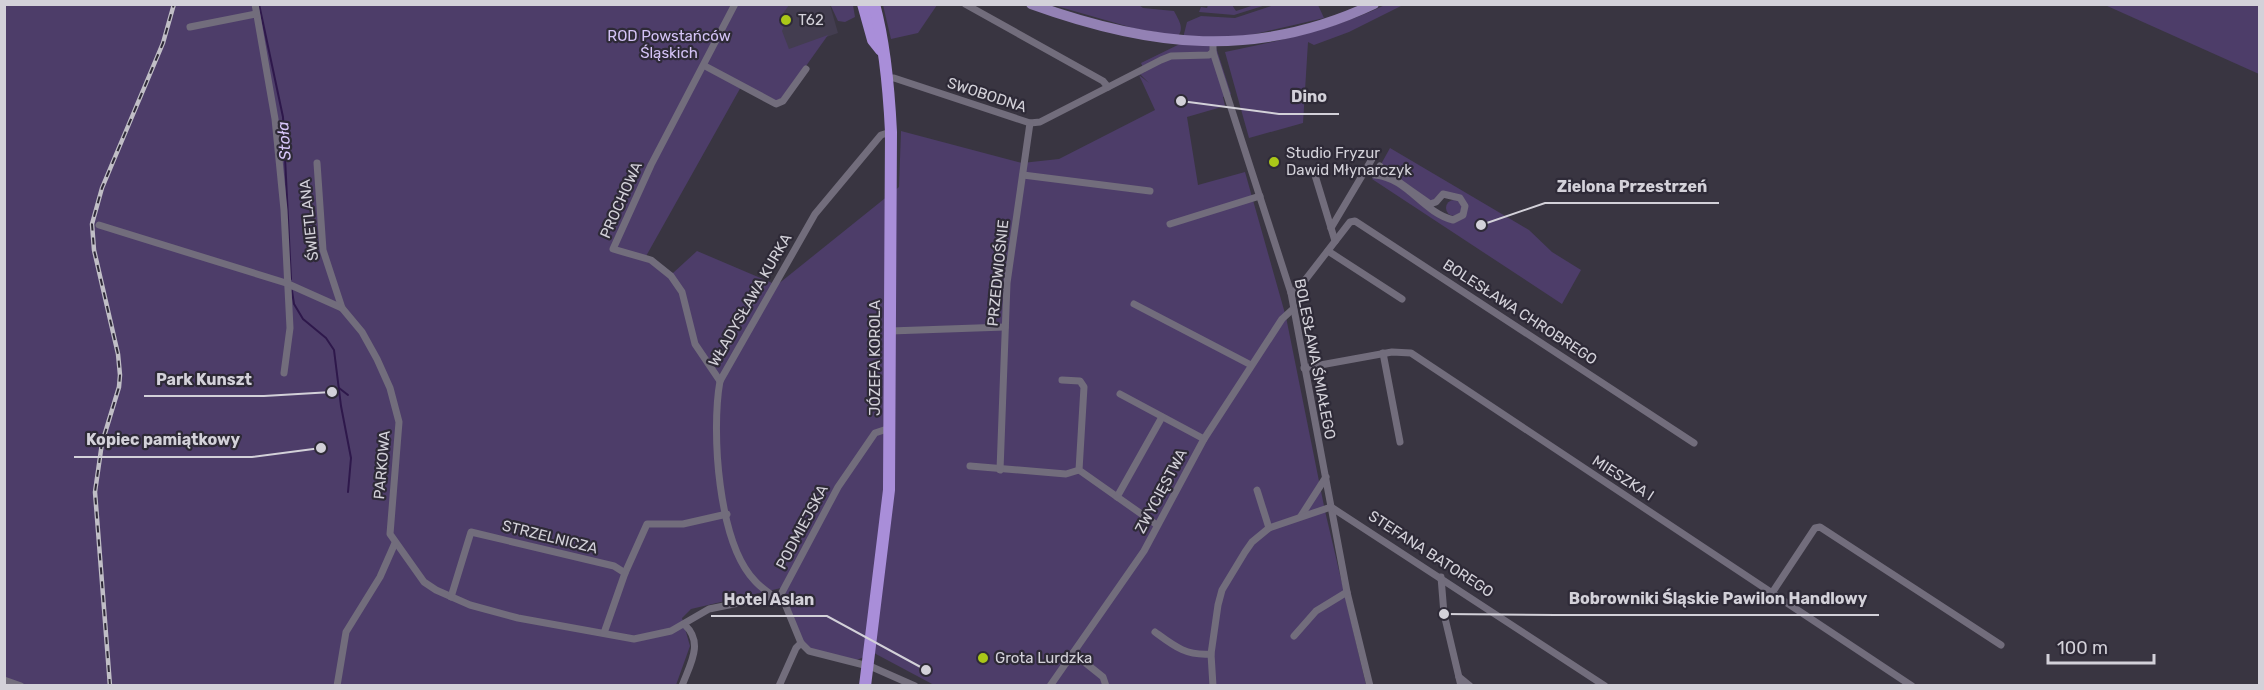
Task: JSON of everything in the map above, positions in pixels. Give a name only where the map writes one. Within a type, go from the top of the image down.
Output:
[{"type":"highway","name":"JÓZEFA KOROLA","points":[[863,4],[873,40],[881,50]]},
{"type":"highway","name":"JÓZEFA KOROLA","points":[[865,686],[889,490],[890,428],[891,132],[887,78],[881,50],[882,36],[874,4]]},
{"type":"main road","points":[[1032,5],[1128,34],[1213,47],[1294,34],[1337,21],[1374,4]]},
{"type":"street","points":[[255,4],[275,119],[284,210],[290,328],[284,373]]},
{"type":"street","name":"PROCHOWA","points":[[720,381],[695,344],[682,292],[671,276],[651,260],[613,249],[651,165],[705,66],[735,4]]},
{"type":"street","points":[[965,4],[1103,81],[1108,87]]},
{"type":"street","points":[[190,27],[256,14]]},
{"type":"street","name":"SWOBODNA","points":[[887,78],[894,78],[1030,123],[1040,122],[1171,56],[1209,55],[1213,47]]},
{"type":"street","name":"BOLESŁAWA ŚMIAŁEGO","points":[[1213,47],[1291,293],[1347,592],[1370,686]]},
{"type":"street","points":[[705,66],[776,104],[786,97],[806,69]]},
{"type":"street","name":"PRZEDWIOŚNIE","points":[[1000,466],[1007,283],[1030,123]]},
{"type":"street","name":"WŁADYSŁAWA KURKA","points":[[776,597],[754,581],[738,554],[727,514],[716,466],[716,403],[720,381],[815,214],[881,135],[891,132]]},
{"type":"street","points":[[1331,228],[1372,159]]},
{"type":"street","name":"ŚWIETLANA","points":[[316,163],[323,250],[342,308]]},
{"type":"street","points":[[1380,166],[1383,172],[1404,183],[1430,204],[1436,202],[1443,194],[1460,198],[1465,206],[1463,215],[1452,220],[1440,216],[1400,184],[1375,175],[1380,166]]},
{"type":"street","points":[[1314,172],[1335,241]]},
{"type":"street","points":[[1023,175],[1150,191]]},
{"type":"street","points":[[1170,224],[1260,196]]},
{"type":"street","name":"BOLESŁAWA CHROBREGO","points":[[1291,293],[1299,288],[1350,222],[1355,221],[1694,443]]},
{"type":"street","name":"PARKOWA","points":[[99,225],[286,283],[342,308],[362,332],[377,359],[390,388],[399,422],[390,534],[395,543]]},
{"type":"street","points":[[1328,251],[1402,299]]},
{"type":"street","points":[[1134,304],[1251,365]]},
{"type":"street","name":"ZWYCIĘSTWA","points":[[1050,686],[1144,551],[1204,439],[1282,319],[1293,309]]},
{"type":"street","points":[[891,331],[1005,327]]},
{"type":"street","name":"MIESZKA I","points":[[1304,368],[1403,351],[1420,359],[1912,686]]},
{"type":"street","points":[[1383,354],[1400,442]]},
{"type":"street","points":[[1062,380],[1080,381],[1084,387],[1079,470]]},
{"type":"street","points":[[1120,394],[1204,439]]},
{"type":"street","points":[[1117,497],[1162,417]]},
{"type":"street","name":"PODMIEJSKA","points":[[776,597],[838,487],[875,433],[890,428]]},
{"type":"street","points":[[970,466],[1000,466],[1066,474],[1079,470]]},
{"type":"street","points":[[1079,470],[1157,525]]},
{"type":"street","points":[[1301,516],[1326,477]]},
{"type":"street","points":[[1257,490],[1269,528]]},
{"type":"street","points":[[1213,686],[1210,654],[1222,590],[1252,542],[1269,528],[1331,507]]},
{"type":"street","name":"STEFANA BATOREGO","points":[[1331,507],[1605,686]]},
{"type":"street","points":[[604,633],[647,524],[683,524],[727,514]]},
{"type":"street","points":[[1772,593],[1815,528],[1820,527],[2001,645]]},
{"type":"street","name":"STRZELNICZA","points":[[451,597],[471,532],[614,566],[626,573]]},
{"type":"street","points":[[337,686],[346,632],[380,577],[395,543],[424,582],[470,605],[518,618],[634,639],[671,631],[685,625],[698,613],[709,609],[776,597],[785,604],[801,644],[818,655],[867,666],[915,686]]},
{"type":"street","points":[[1441,577],[1444,614],[1461,686]]},
{"type":"street","points":[[752,600],[754,581]]},
{"type":"street","points":[[1294,636],[1316,611],[1347,592]]},
{"type":"street","points":[[682,686],[695,650],[695,639],[685,625]]},
{"type":"street","points":[[1155,632],[1184,652],[1194,655],[1210,654]]},
{"type":"street","points":[[779,686],[796,648],[801,644]]},
{"type":"street","points":[[1073,653],[1103,677],[1107,686]]},
{"type":"street","points":[[1459,677],[1470,686]]},
{"type":"street","points":[[4,680],[21,686]]},
{"type":"shaded area","points":[[769,5],[830,5],[838,33],[789,50]]},
{"type":"green space","points":[[830,4],[853,5],[855,17],[845,22],[838,21]]},
{"type":"green space","points":[[883,4],[937,5],[918,33],[891,39]]},
{"type":"green space","name":"ROD Powstańców Śląskich","points":[[4,5],[789,5],[782,15],[785,24],[782,31],[789,49],[828,35],[784,97],[775,101],[742,85],[645,258],[673,273],[697,251],[777,285],[899,187],[901,131],[1022,163],[1059,159],[1155,110],[1139,75],[1149,83],[1140,74],[1145,72],[1141,63],[1190,39],[1183,38],[1187,22],[1201,16],[1235,18],[1274,5],[1318,5],[1324,18],[1238,38],[1213,38],[1231,94],[1223,97],[1225,106],[1187,117],[1198,185],[1245,172],[1286,317],[1325,511],[1366,685],[934,685],[874,653],[854,661],[807,649],[781,588],[691,609],[682,618],[690,646],[676,685],[5,685]]},
{"type":"green space","points":[[1053,5],[1139,5],[1143,8],[1174,11],[1181,30],[1178,36],[1133,28]]},
{"type":"green space","points":[[1208,5],[1232,5],[1236,11],[1254,5],[1266,5],[1234,15],[1199,12],[1201,7],[1207,8]]},
{"type":"green space","points":[[1385,5],[1403,5],[1349,32],[1314,45],[1308,42],[1303,123],[1249,138],[1225,52],[1327,28]]},
{"type":"green space","points":[[2105,5],[2259,5],[2259,74]]},
{"type":"green space","points":[[1390,148],[1529,230],[1552,252],[1581,270],[1562,304],[1372,179],[1375,175],[1383,176],[1436,213],[1458,219],[1465,206],[1450,194],[1434,204],[1380,166]]},
{"type":"green space","points":[[1451,200],[1457,200],[1462,208],[1460,214],[1451,216],[1446,211],[1446,205]]},
{"type":"waterway","name":"Stoła","points":[[259,4],[283,117],[291,279]]},
{"type":"waterway","name":"Stoła","points":[[292,291],[294,304],[303,319],[326,338],[334,350],[351,458],[348,492]]},
{"type":"waterway","points":[[339,388],[348,395]]},
{"type":"railway","points":[[110,686],[95,492],[102,443],[119,387],[120,375],[118,354],[94,250],[92,224],[102,188],[163,43],[174,4]]},
{"type":"place","name":"T62","points":[[786,20]]},
{"type":"place","name":"Dino","points":[[1181,101]]},
{"type":"place","name":"Studio Fryzur Dawid Młynarczyk","points":[[1274,162]]},
{"type":"place","name":"Zielona Przestrzeń","points":[[1481,225]]},
{"type":"place","name":"Park Kunszt","points":[[332,392]]},
{"type":"place","name":"Kopiec pamiątkowy","points":[[321,448]]},
{"type":"place","name":"Bobrowniki Śląskie Pawilon Handlowy","points":[[1444,614]]},
{"type":"place","name":"Grota Lurdzka","points":[[983,658]]},
{"type":"place","name":"Hotel Aslan","points":[[926,670]]}]
